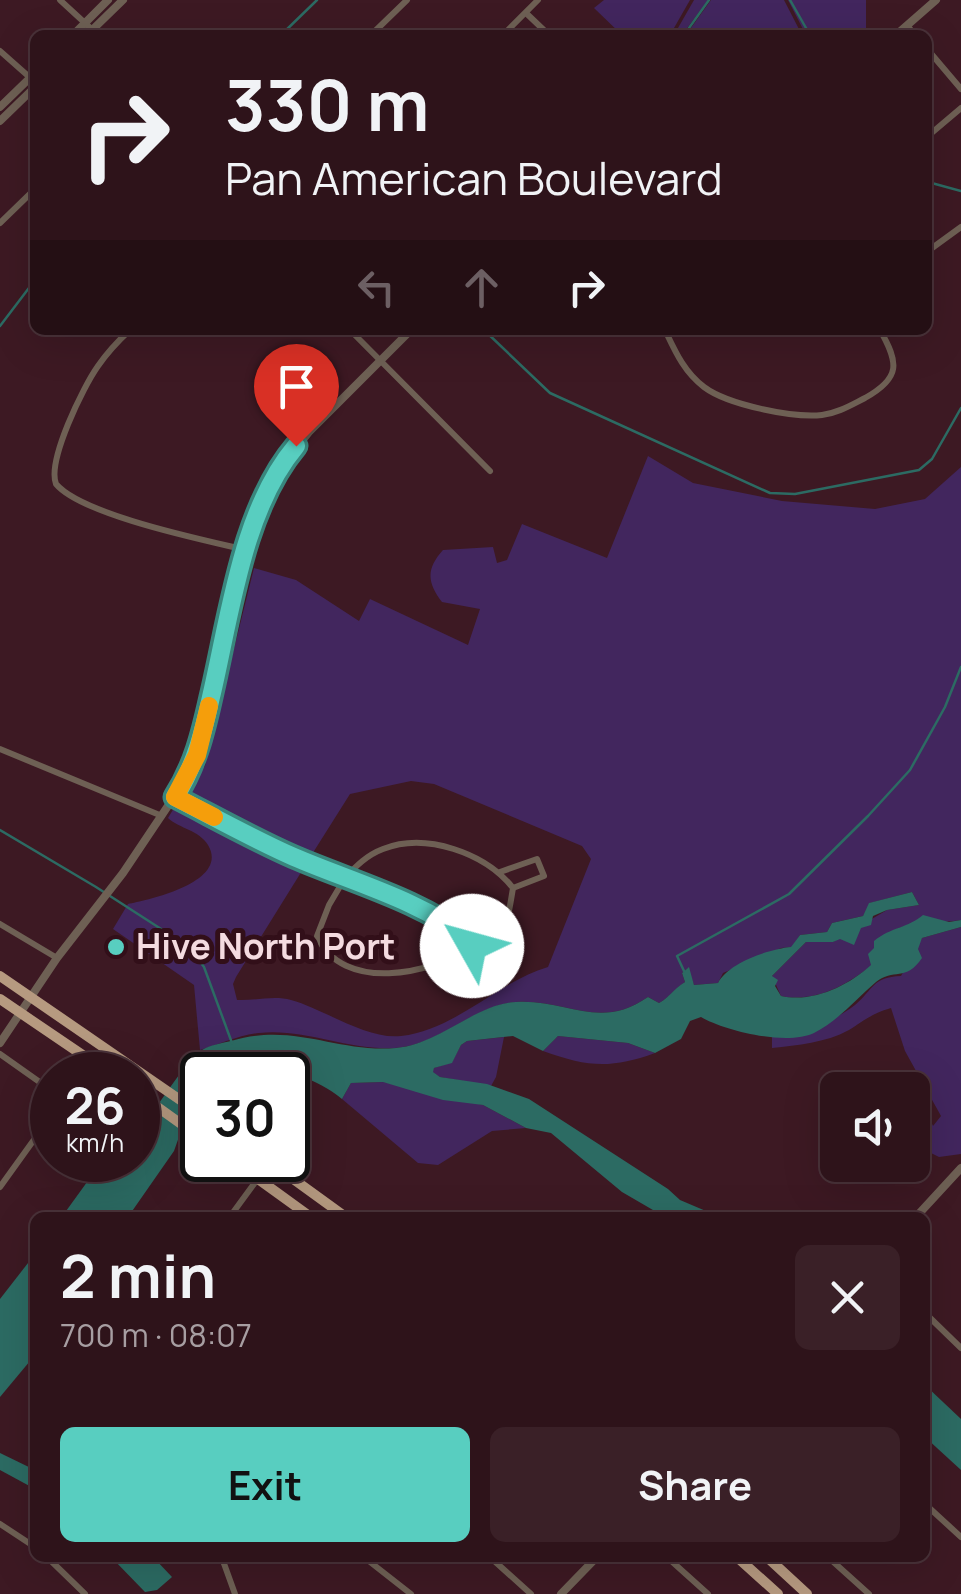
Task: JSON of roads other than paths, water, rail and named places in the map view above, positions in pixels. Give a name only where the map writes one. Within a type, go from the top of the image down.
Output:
[{"type":"main road","points":[[0,976],[32,994],[180,1099]]},
{"type":"main road","points":[[0,999],[78,1052]]},
{"type":"main road","points":[[263,1182],[304,1212]]},
{"type":"main road","points":[[297,1182],[339,1212]]},
{"type":"main road","points":[[742,1562],[778,1594]]},
{"type":"main road","points":[[772,1562],[807,1594]]},
{"type":"street","points":[[60,0],[91,30]]},
{"type":"street","points":[[91,30],[108,0]]},
{"type":"street","points":[[91,30],[122,0]]},
{"type":"street","points":[[376,30],[407,0]]},
{"type":"street","points":[[508,30],[538,0]]},
{"type":"street","points":[[902,30],[936,0]]},
{"type":"street","points":[[526,12],[543,30]]},
{"type":"street","points":[[907,25],[911,30]]},
{"type":"street","points":[[0,51],[30,77]]},
{"type":"street","points":[[932,55],[961,89]]},
{"type":"street","points":[[0,107],[30,83]]},
{"type":"street","points":[[0,121],[30,85]]},
{"type":"street","points":[[932,133],[961,108]]},
{"type":"street","points":[[0,223],[30,195]]},
{"type":"street","points":[[932,248],[961,227]]},
{"type":"street","points":[[125,335],[104,356],[85,388],[54,464],[56,484],[68,494],[133,521],[246,550]]},
{"type":"street","points":[[355,335],[490,471]]},
{"type":"street","points":[[0,1043],[56,958],[175,797],[197,755],[246,550],[269,488],[290,453],[407,335]]},
{"type":"street","points":[[668,335],[686,369],[711,392],[734,401],[812,415],[840,411],[883,388],[894,369],[893,356],[882,335]]},
{"type":"street","points":[[0,749],[162,816]]},
{"type":"street","points":[[175,797],[289,855],[420,909],[458,929],[471,940],[472,946]]},
{"type":"street","points":[[421,842],[454,849],[500,872],[512,888],[508,921],[497,936],[458,956],[383,974],[353,969],[335,960],[317,936],[345,878],[361,861],[384,848],[421,842]]},
{"type":"street","points":[[500,872],[537,859],[544,876],[512,888]]},
{"type":"street","points":[[0,924],[56,958]]},
{"type":"street","points":[[0,1054],[42,1083],[52,1106],[46,1122],[0,1188]]},
{"type":"street","points":[[921,1212],[961,1168]]},
{"type":"street","points":[[234,1212],[255,1182]]},
{"type":"street","points":[[930,1318],[961,1348]]},
{"type":"street","points":[[930,1509],[961,1537]]},
{"type":"street","points":[[0,1524],[30,1544]]},
{"type":"street","points":[[52,1562],[85,1594]]},
{"type":"street","points":[[223,1562],[235,1594]]},
{"type":"street","points":[[370,1562],[412,1594]]},
{"type":"street","points":[[496,1562],[532,1594]]},
{"type":"street","points":[[561,1594],[592,1562]]},
{"type":"street","points":[[672,1562],[708,1594]]},
{"type":"street","points":[[833,1562],[869,1594]]},
{"type":"waterway","points":[[286,30],[317,0]]},
{"type":"waterway","points":[[688,30],[709,0]]},
{"type":"waterway","points":[[790,0],[807,30]]},
{"type":"waterway","points":[[932,183],[961,191]]},
{"type":"waterway","points":[[0,326],[30,287]]},
{"type":"waterway","points":[[489,335],[550,393],[770,493],[795,494],[919,470],[932,459],[961,408]]},
{"type":"waterway","points":[[684,971],[677,956],[789,894],[910,770],[945,707],[961,667]]},
{"type":"waterway","points":[[0,830],[189,947],[204,967],[232,1043]]},
{"type":"place","name":"Hive North Port","points":[[116,947]]}]
